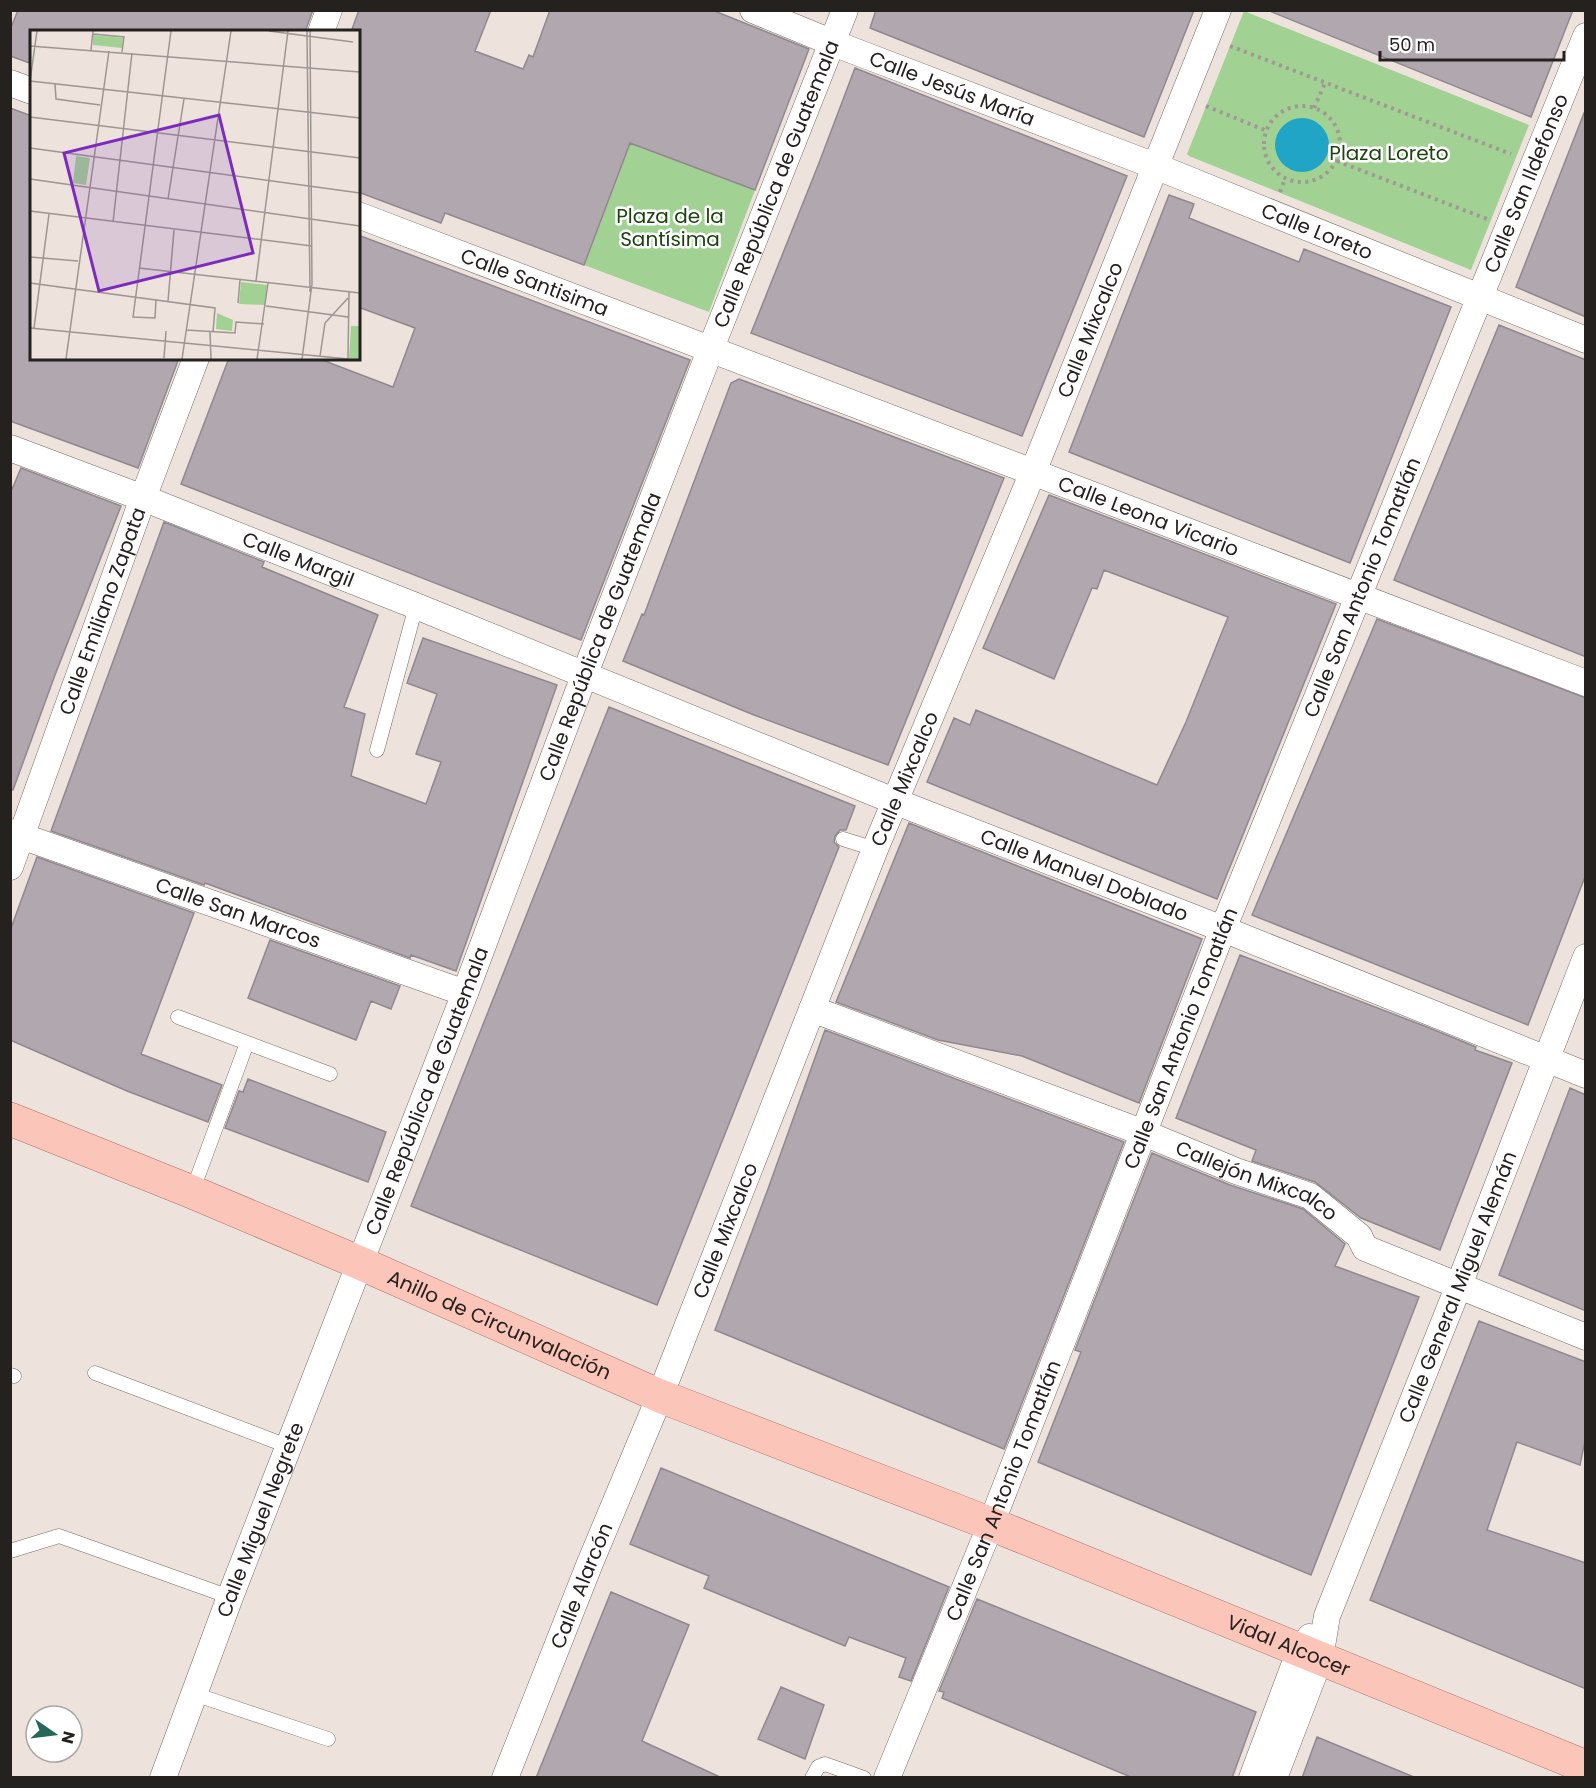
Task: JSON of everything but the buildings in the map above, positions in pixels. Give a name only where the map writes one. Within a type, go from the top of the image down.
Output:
[{"type":"main road","name":"Anillo de Circunvalación","points":[[10,1119],[360,1263],[660,1396],[991,1524]]},
{"type":"main road","name":"Vidal Alcocer","points":[[991,1524],[1586,1767]]},
{"type":"street","points":[[322,30],[329,10]]},
{"type":"street","name":"Calle Jesús María","points":[[753,10],[832,43],[1155,166]]},
{"type":"street","name":"Calle República de Guatemala","points":[[360,1263],[465,993],[584,676],[845,10]]},
{"type":"street","name":"Calle Mixcalco","points":[[660,1396],[894,801],[1033,472],[1218,10]]},
{"type":"street","name":"Calle San Ildefonso","points":[[1479,299],[1586,36]]},
{"type":"street","points":[[10,83],[30,90]]},
{"type":"street","name":"Calle Loreto","points":[[1155,166],[1479,299],[1586,340]]},
{"type":"street","name":"Calle Santisima","points":[[360,216],[711,348]]},
{"type":"street","name":"Calle San Antonio Tomatlán","points":[[887,1778],[991,1524],[1223,929],[1479,299]]},
{"type":"street","name":"Calle Leona Vicario","points":[[711,348],[1586,683]]},
{"type":"street","name":"Calle Emiliano Zapata","points":[[10,867],[16,834],[195,360]]},
{"type":"street","name":"Calle Margil","points":[[10,448],[416,606],[584,676]]},
{"type":"street","name":"Calle Manuel Doblado","points":[[584,676],[1586,1075]]},
{"type":"street","name":"Calle San Marcos","points":[[16,834],[465,993]]},
{"type":"street","name":"Calle General Miguel Alemán","points":[[1310,1654],[1459,1285],[1586,957]]},
{"type":"street","name":"Callejón Mixcalco","points":[[812,1009],[1144,1133],[1236,1171],[1310,1196],[1359,1236],[1365,1248],[1586,1337]]},
{"type":"street","name":"Calle Miguel Negrete","points":[[163,1778],[230,1597],[360,1263]]},
{"type":"street","name":"Calle Alarcón","points":[[505,1778],[590,1563],[660,1396]]},
{"type":"street","points":[[1252,1778],[1310,1654]]},
{"type":"street","points":[[1274,1778],[1310,1654]]},
{"type":"lane","points":[[377,750],[416,606]]},
{"type":"lane","points":[[843,839],[875,849]]},
{"type":"lane","points":[[177,1017],[330,1074]]},
{"type":"lane","points":[[192,1192],[247,1043]]},
{"type":"lane","points":[[95,1373],[290,1447]]},
{"type":"lane","points":[[10,1551],[59,1536],[230,1597]]},
{"type":"lane","points":[[194,1694],[328,1739]]},
{"type":"lane","points":[[812,1778],[818,1767],[825,1764],[864,1778]]},
{"type":"path","points":[[1207,38],[1534,162]]},
{"type":"path","points":[[1314,108],[1324,83]]},
{"type":"path","points":[[1183,97],[1267,131]]},
{"type":"path","points":[[1291,107],[1314,108],[1326,114],[1335,123],[1340,148],[1337,161],[1330,171],[1309,182],[1285,179],[1269,164],[1264,142],[1267,131],[1272,121],[1281,112],[1291,107]]},
{"type":"path","points":[[1337,161],[1508,228]]},
{"type":"green space","name":"Plaza Loreto","points":[[1244,11],[1529,125],[1471,270],[1187,154]]},
{"type":"green space","name":"Plaza de la Santísima","points":[[630,143],[755,190],[709,312],[584,265]]},
{"type":"water","points":[[1297,118],[1307,118],[1317,122],[1325,130],[1329,145],[1325,160],[1317,168],[1307,172],[1297,172],[1287,168],[1279,160],[1275,150],[1275,140],[1279,130],[1287,122]]}]
